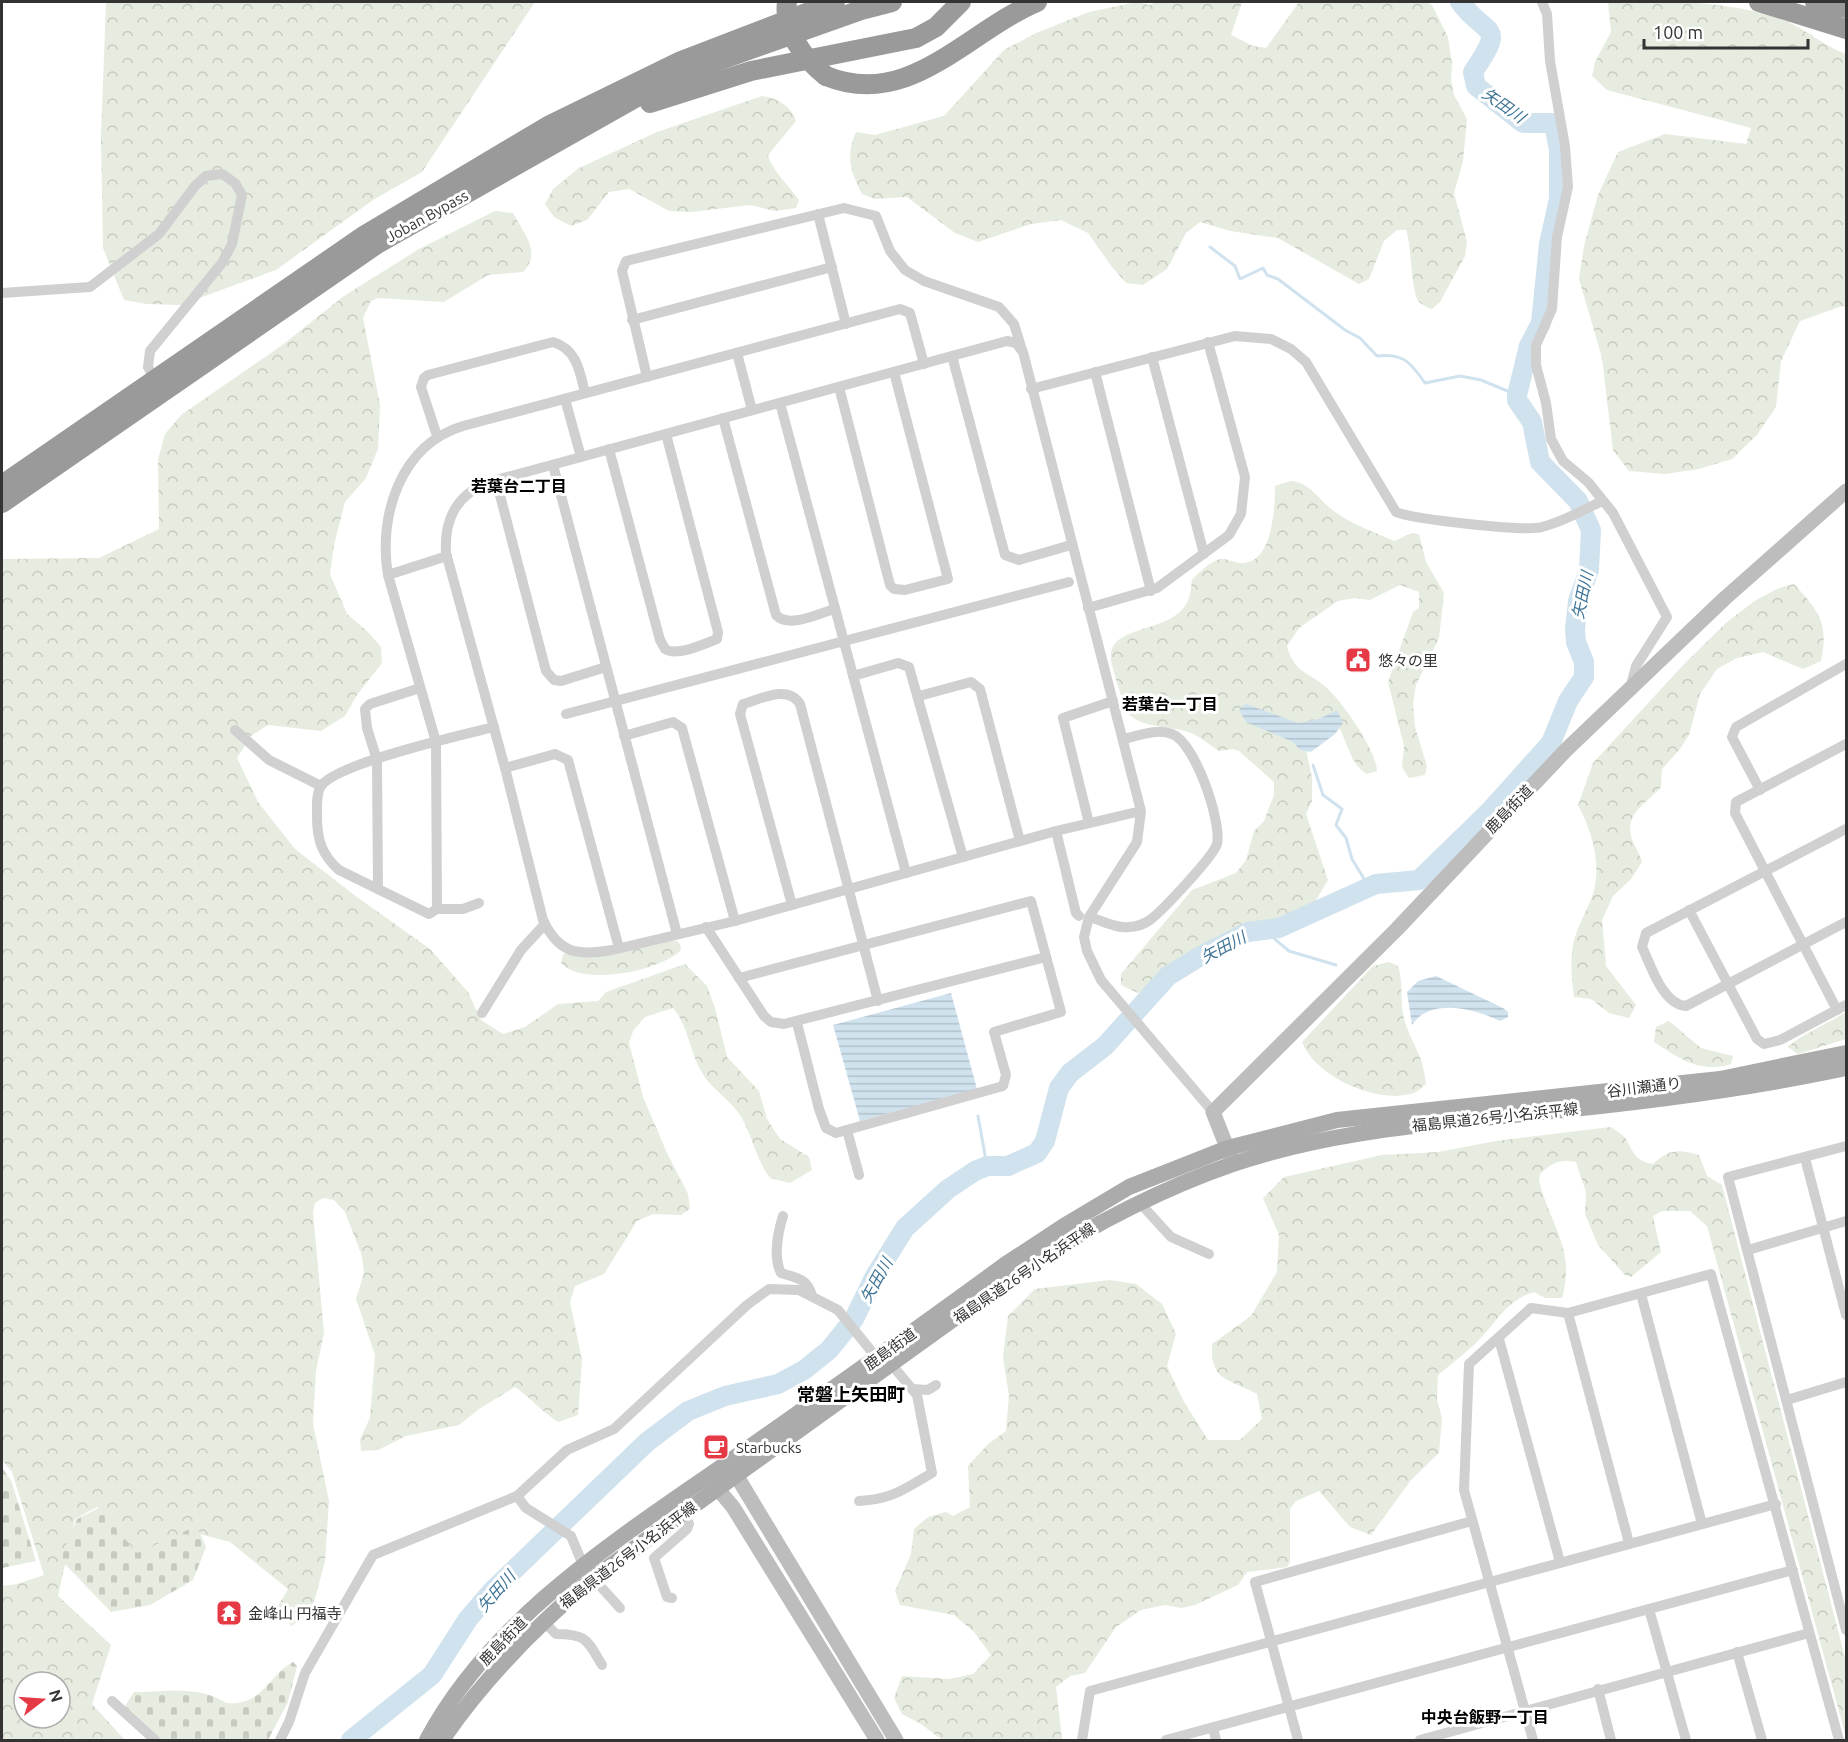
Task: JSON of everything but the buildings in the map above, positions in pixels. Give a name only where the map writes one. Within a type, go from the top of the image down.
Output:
[{"type":"highway","points":[[787,2],[786,10],[795,42],[812,65],[826,76],[850,84],[872,86],[910,77],[997,23],[1036,2]]},
{"type":"highway","points":[[640,79],[682,53],[793,2]]},
{"type":"highway","name":"Joban Bypass","points":[[3,496],[155,380],[365,235],[548,126],[640,79],[780,21],[835,2]]},
{"type":"highway","name":"Joban Bypass","points":[[3,496],[377,244],[602,119],[642,94],[720,60],[861,10],[892,2]]},
{"type":"highway","points":[[602,119],[751,71],[824,54],[916,38],[936,27],[961,2]]},
{"type":"highway","points":[[1760,2],[1846,29]]},
{"type":"highway","points":[[1815,2],[1846,8]]},
{"type":"main road","name":"谷川瀬通り","points":[[1231,1156],[1337,1120],[1720,1078],[1846,1053]]},
{"type":"main road","name":"福島県道26号小名浜平線","points":[[442,1740],[502,1662],[588,1571],[682,1513],[713,1483],[732,1469],[1075,1235],[1231,1156],[1379,1130],[1647,1102],[1782,1081],[1846,1068]]},
{"type":"main road","name":"鹿島街道","points":[[732,1469],[877,1358],[1006,1264],[1067,1224],[1129,1187],[1231,1156]]},
{"type":"main road","name":"鹿島街道","points":[[427,1740],[436,1723],[484,1659],[588,1571],[713,1483]]},
{"type":"street","points":[[1542,2],[1547,14],[1550,61],[1565,146],[1568,187],[1557,237],[1552,309],[1536,345],[1536,365],[1546,403],[1551,440],[1556,451],[1588,482],[1613,513],[1668,617],[1636,666],[1630,690]]},
{"type":"street","points":[[2,293],[90,287],[159,234],[195,186],[206,176],[222,174],[235,183],[242,195],[232,244],[222,263],[150,351],[148,367],[155,380]]},
{"type":"street","points":[[646,377],[622,271],[626,261],[844,208],[876,216],[890,251],[905,270],[924,281],[999,307],[1014,324],[1141,812],[1137,842],[1084,916],[1084,937],[1096,973],[1213,1112],[1231,1156]]},
{"type":"street","points":[[818,214],[846,324]]},
{"type":"street","points":[[632,320],[832,267]]},
{"type":"street","points":[[437,909],[436,742],[388,575],[384,550],[387,518],[399,487],[412,463],[437,436],[457,428],[906,310],[910,312],[924,364]]},
{"type":"street","points":[[1031,388],[1208,342],[1235,336],[1259,336],[1283,344],[1298,354],[1316,378],[1396,512],[1407,517],[1536,529],[1602,501]]},
{"type":"street","points":[[1023,352],[1017,343],[1007,341],[496,480],[472,490],[454,508],[445,536],[447,556],[545,924],[554,939],[571,951],[591,954],[735,921],[1056,831],[1141,812]]},
{"type":"street","points":[[437,436],[421,387],[424,378],[428,375],[553,342],[568,350],[575,358],[585,393]]},
{"type":"street","points":[[1088,608],[1151,591],[1229,535],[1241,514],[1245,489],[1208,342]]},
{"type":"street","points":[[737,353],[752,410]]},
{"type":"street","points":[[952,356],[1005,555],[1019,560],[1071,544]]},
{"type":"street","points":[[1152,357],[1204,554]]},
{"type":"street","points":[[839,387],[890,585],[894,589],[905,590],[948,579],[894,372]]},
{"type":"street","points":[[1095,372],[1151,591]]},
{"type":"street","points":[[565,399],[581,457]]},
{"type":"street","points":[[780,403],[906,873]]},
{"type":"street","points":[[723,418],[776,615],[780,620],[791,621],[835,609]]},
{"type":"street","points":[[609,449],[662,645],[669,652],[674,652],[717,639],[717,624],[666,434]]},
{"type":"street","points":[[553,465],[677,934]]},
{"type":"street","points":[[496,480],[546,671],[555,680],[561,681],[606,667]]},
{"type":"street","name":"鹿島街道","points":[[1213,1112],[1396,928],[1566,750],[1724,599],[1846,491]]},
{"type":"street","points":[[388,575],[447,556]]},
{"type":"street","points":[[566,714],[844,643],[1069,582]]},
{"type":"street","points":[[853,676],[898,663],[909,667],[963,857]]},
{"type":"street","points":[[1760,790],[1732,737],[1736,727],[1846,664]]},
{"type":"street","points":[[919,696],[971,682],[980,689],[1020,841]]},
{"type":"street","points":[[378,889],[377,760],[367,728],[365,709],[370,704],[420,688]]},
{"type":"street","points":[[792,905],[740,714],[743,704],[784,693],[791,695],[800,704],[878,1001]]},
{"type":"street","points":[[1089,824],[1063,718],[1113,701]]},
{"type":"street","points":[[624,736],[673,722],[682,728],[735,921]]},
{"type":"street","points":[[479,903],[463,909],[437,909],[429,914],[339,870],[323,851],[317,835],[318,803],[321,786],[338,772],[494,727]]},
{"type":"street","points":[[235,730],[268,760],[321,786]]},
{"type":"street","points":[[1056,831],[1076,913],[1126,928],[1150,920],[1205,862],[1217,843],[1217,830],[1201,770],[1185,743],[1175,735],[1163,731],[1123,739]]},
{"type":"street","points":[[1689,910],[1757,1039],[1764,1044],[1780,1040],[1842,1007],[1804,945],[1735,813],[1736,802],[1846,744]]},
{"type":"street","points":[[505,768],[555,754],[568,760],[619,948]]},
{"type":"street","points":[[1846,829],[1646,933],[1642,947],[1663,990],[1680,1005],[1686,1006],[1846,922]]},
{"type":"street","points":[[739,978],[1031,901],[1061,1012],[994,1032],[1006,1076],[1003,1086],[847,1130],[831,1132],[822,1119],[797,1023]]},
{"type":"street","points":[[482,1013],[520,950],[545,924]]},
{"type":"street","points":[[706,927],[764,1016],[771,1022],[797,1023],[1046,957]]},
{"type":"street","points":[[847,1130],[859,1175]]},
{"type":"street","points":[[1846,1146],[1728,1177],[1787,1400],[1842,1594],[1846,1630]]},
{"type":"street","points":[[1806,1158],[1846,1315]]},
{"type":"street","points":[[1139,1202],[1171,1237],[1209,1254]]},
{"type":"street","points":[[783,1216],[777,1251],[779,1270],[781,1273],[801,1279],[810,1286],[812,1296]]},
{"type":"street","points":[[1748,1250],[1846,1221]]},
{"type":"street","points":[[1533,1740],[1464,1490],[1469,1364],[1531,1308],[1568,1313],[1711,1274],[1839,1740]]},
{"type":"street","points":[[280,1740],[289,1722],[305,1673],[373,1555],[517,1496],[567,1450],[614,1429],[769,1289],[799,1290],[829,1304],[844,1316],[877,1358]]},
{"type":"street","points":[[1641,1294],[1702,1524]]},
{"type":"street","points":[[1568,1313],[1629,1543]]},
{"type":"street","points":[[1499,1339],[1560,1562]]},
{"type":"street","points":[[897,1371],[927,1409]]},
{"type":"street","points":[[1787,1400],[1846,1382]]},
{"type":"street","points":[[914,1392],[928,1390],[936,1385]]},
{"type":"street","points":[[859,1501],[887,1498],[932,1473],[914,1392]]},
{"type":"street","points":[[927,1444],[937,1459]]},
{"type":"street","points":[[732,1469],[748,1500],[896,1740]]},
{"type":"street","points":[[918,1482],[931,1478]]},
{"type":"street","points":[[713,1483],[733,1507],[878,1740]]},
{"type":"street","points":[[517,1496],[526,1509],[572,1536],[588,1571],[620,1608]]},
{"type":"street","points":[[1082,1740],[1090,1691],[1776,1504]]},
{"type":"street","points":[[672,1598],[667,1597],[654,1558],[687,1529],[689,1524],[682,1513]]},
{"type":"street","points":[[1298,1740],[1255,1582],[1472,1521]]},
{"type":"street","points":[[1166,1740],[1793,1570]]},
{"type":"street","points":[[1649,1609],[1686,1740]]},
{"type":"street","points":[[542,1620],[556,1634],[584,1637],[602,1665]]},
{"type":"street","points":[[1420,1740],[1454,1736],[1598,1689],[1809,1633]]},
{"type":"street","points":[[1737,1652],[1762,1740]]},
{"type":"street","points":[[1598,1689],[1611,1740]]},
{"type":"street","points":[[112,1701],[155,1740]]},
{"type":"street","points":[[1213,1728],[1216,1740]]},
{"type":"green space","points":[[106,2],[535,2],[422,172],[373,200],[276,270],[180,305],[147,304],[124,300],[103,248],[101,137]]},
{"type":"green space","points":[[1137,2],[1149,5],[1157,2],[1242,2],[1231,35],[1253,46],[1266,48],[1299,2],[1427,2],[1432,5],[1448,37],[1454,95],[1467,119],[1463,161],[1454,193],[1467,242],[1465,256],[1440,302],[1432,309],[1420,303],[1416,297],[1406,230],[1397,230],[1384,241],[1369,279],[1359,284],[1278,238],[1230,231],[1200,222],[1186,233],[1167,269],[1143,285],[1126,283],[1088,233],[1061,220],[1031,224],[978,242],[955,233],[907,197],[875,199],[862,194],[855,178],[850,156],[856,132],[875,135],[944,116],[1004,50],[1036,33],[1089,12]]},
{"type":"green space","points":[[1608,2],[1698,3],[1743,9],[1786,21],[1846,54],[1846,308],[1842,306],[1800,321],[1781,361],[1776,407],[1757,435],[1732,459],[1699,469],[1665,474],[1629,471],[1613,450],[1602,358],[1579,279],[1584,246],[1598,195],[1618,152],[1665,134],[1746,144],[1751,128],[1607,90],[1592,76],[1595,62],[1611,32]]},
{"type":"green space","points":[[762,96],[783,104],[791,111],[796,121],[768,155],[777,172],[799,200],[796,208],[775,211],[750,205],[691,212],[669,211],[629,189],[609,192],[587,220],[571,226],[554,217],[545,204],[553,189],[579,168],[657,132]]},
{"type":"green space","points":[[495,211],[513,213],[531,250],[531,257],[523,272],[488,275],[444,302],[378,298],[371,301],[363,318],[380,405],[378,449],[366,478],[345,502],[334,545],[330,574],[347,614],[381,647],[382,663],[357,695],[345,716],[321,731],[268,725],[251,736],[237,758],[258,802],[295,849],[430,949],[468,992],[481,1020],[503,1034],[525,1027],[558,1004],[598,1001],[606,992],[685,964],[707,986],[727,1057],[759,1091],[767,1119],[780,1139],[809,1157],[812,1170],[790,1183],[770,1178],[738,1112],[701,1071],[686,1031],[673,1008],[645,1017],[633,1031],[629,1043],[643,1097],[688,1194],[690,1209],[681,1215],[653,1214],[637,1221],[604,1274],[575,1286],[570,1302],[582,1360],[578,1415],[558,1422],[515,1387],[479,1409],[459,1425],[406,1436],[378,1450],[361,1451],[360,1439],[370,1418],[375,1355],[356,1299],[364,1273],[362,1256],[345,1212],[334,1200],[323,1198],[315,1203],[313,1212],[324,1333],[316,1371],[313,1424],[329,1501],[325,1561],[311,1613],[291,1626],[278,1606],[288,1589],[230,1542],[192,1532],[138,1561],[97,1507],[75,1519],[58,1596],[111,1645],[92,1704],[125,1740],[2,1740],[2,1586],[17,1584],[44,1575],[12,1472],[2,1460],[2,559],[99,558],[159,529],[158,460],[165,434],[181,415],[281,346],[344,296],[419,249]]},
{"type":"green space","points":[[1290,481],[1309,488],[1329,508],[1349,521],[1394,541],[1412,533],[1419,534],[1426,562],[1444,593],[1439,638],[1416,685],[1413,704],[1415,727],[1427,766],[1425,775],[1409,778],[1402,767],[1404,746],[1388,682],[1413,612],[1419,608],[1419,592],[1400,585],[1370,600],[1355,598],[1338,601],[1299,628],[1287,646],[1298,667],[1327,688],[1350,715],[1371,751],[1377,771],[1367,774],[1356,764],[1335,721],[1304,741],[1312,777],[1312,801],[1306,814],[1328,880],[1306,917],[1295,927],[1212,953],[1174,976],[1138,993],[1121,985],[1121,974],[1192,890],[1236,873],[1246,860],[1254,831],[1264,821],[1274,795],[1274,782],[1239,751],[1233,749],[1219,751],[1192,733],[1143,723],[1131,716],[1117,684],[1112,665],[1112,651],[1117,641],[1170,619],[1181,611],[1189,598],[1192,580],[1210,563],[1223,559],[1240,563],[1251,561],[1259,555],[1270,534],[1275,486]]},
{"type":"green space","points":[[1794,584],[1816,610],[1823,627],[1821,661],[1803,669],[1763,652],[1737,658],[1717,669],[1700,694],[1689,735],[1662,769],[1661,787],[1639,808],[1632,820],[1631,836],[1642,862],[1631,879],[1613,896],[1602,920],[1606,966],[1636,1005],[1629,1018],[1609,1013],[1591,999],[1574,997],[1571,965],[1573,946],[1596,883],[1594,848],[1588,826],[1578,805],[1593,763],[1685,663],[1727,622],[1756,600],[1779,588]]},
{"type":"green space","points":[[666,940],[677,941],[681,950],[671,958],[640,970],[603,975],[586,974],[571,970],[561,963],[563,954]]},
{"type":"green space","points":[[1389,962],[1398,966],[1403,1015],[1420,1058],[1426,1084],[1412,1093],[1396,1096],[1363,1090],[1332,1076],[1319,1066],[1302,1042],[1373,966]]},
{"type":"green space","points":[[1846,1012],[1846,1039],[1798,1054],[1788,1047],[1801,1037]]},
{"type":"green space","points":[[1669,1021],[1701,1048],[1733,1056],[1731,1064],[1720,1067],[1700,1066],[1681,1059],[1654,1042],[1656,1027]]},
{"type":"green space","points":[[1611,1127],[1625,1137],[1636,1156],[1647,1163],[1653,1164],[1664,1155],[1674,1152],[1699,1155],[1707,1176],[1722,1185],[1846,1661],[1846,1737],[1707,1226],[1690,1211],[1662,1211],[1653,1216],[1661,1252],[1631,1277],[1625,1275],[1598,1245],[1585,1214],[1586,1192],[1576,1162],[1565,1161],[1548,1167],[1540,1174],[1539,1181],[1564,1251],[1566,1265],[1562,1298],[1545,1298],[1534,1292],[1515,1301],[1475,1344],[1438,1375],[1437,1399],[1442,1418],[1439,1453],[1411,1480],[1371,1535],[1350,1527],[1319,1491],[1296,1501],[1290,1509],[1290,1562],[1287,1567],[1247,1572],[1238,1585],[1195,1605],[1181,1608],[1165,1605],[1141,1610],[1116,1627],[1085,1673],[1070,1676],[1056,1687],[1062,1740],[942,1740],[921,1724],[902,1714],[894,1698],[902,1676],[949,1679],[973,1674],[991,1655],[974,1632],[954,1615],[900,1605],[895,1591],[911,1554],[914,1529],[928,1517],[946,1512],[953,1516],[970,1507],[968,1466],[988,1444],[1006,1431],[1009,1396],[1003,1357],[1008,1316],[1035,1289],[1110,1280],[1136,1284],[1162,1304],[1176,1334],[1167,1366],[1183,1400],[1208,1440],[1240,1440],[1262,1419],[1257,1394],[1218,1373],[1212,1357],[1212,1344],[1251,1316],[1277,1272],[1279,1235],[1263,1198],[1284,1177],[1382,1155],[1438,1152],[1496,1141]]},
{"type":"green space","points":[[2,1468],[11,1480],[36,1561],[2,1568]]},
{"type":"green space","points":[[99,1508],[137,1553],[190,1529],[199,1531],[206,1547],[193,1580],[150,1605],[111,1612],[60,1559],[77,1519]]},
{"type":"green space","points":[[293,1662],[297,1666],[288,1702],[268,1740],[155,1740],[125,1706],[134,1692],[169,1691],[205,1694],[226,1703],[239,1703],[257,1695]]},
{"type":"water","points":[[1246,704],[1298,723],[1319,719],[1337,710],[1343,723],[1335,734],[1311,752],[1300,750],[1293,742],[1246,722],[1239,710]]},
{"type":"water","points":[[1436,976],[1503,1008],[1508,1012],[1508,1017],[1500,1021],[1466,1010],[1441,1008],[1420,1016],[1412,1025],[1407,992],[1418,981]]},
{"type":"water","points":[[951,993],[977,1089],[860,1121],[833,1025]]},
{"type":"waterway","name":"矢田川","points":[[351,1740],[432,1675],[468,1619],[492,1591],[647,1442],[688,1411],[725,1396],[778,1384],[804,1370],[829,1350],[854,1319],[875,1276],[905,1228],[948,1189],[975,1171],[987,1166],[1008,1166],[1037,1153],[1045,1141],[1059,1088],[1070,1073],[1105,1046],[1168,976],[1248,932],[1279,928],[1376,884],[1419,880],[1489,812],[1551,743],[1568,701],[1584,677],[1584,662],[1576,642],[1575,629],[1578,601],[1589,570],[1591,530],[1578,501],[1540,462],[1532,422],[1517,400],[1517,395],[1529,346],[1541,323],[1549,244],[1559,199],[1559,150],[1554,123],[1523,123],[1476,86],[1473,72],[1489,45],[1491,37],[1485,27],[1460,2]]},
{"type":"waterway","points":[[1210,247],[1235,266],[1240,279],[1263,268],[1267,275],[1278,279],[1345,330],[1360,338],[1377,356],[1394,356],[1406,361],[1425,383],[1460,376],[1481,380],[1517,395]]},
{"type":"waterway","points":[[1313,765],[1323,795],[1342,809],[1336,825],[1346,838],[1352,859],[1369,887]]},
{"type":"waterway","points":[[1265,931],[1289,951],[1336,965]]},
{"type":"waterway","points":[[978,1116],[987,1166]]},
{"type":"place","name":"悠々の里","points":[[1358,660]]},
{"type":"place","name":"Starbucks","points":[[716,1447]]},
{"type":"place","name":"金峰山 円福寺","points":[[229,1613]]},
{"type":"district","name":"若葉台二丁目","points":[[519,486]]},
{"type":"district","name":"若葉台一丁目","points":[[1170,704]]},
{"type":"district","name":"常磐上矢田町","points":[[851,1394]]},
{"type":"district","name":"中央台飯野一丁目","points":[[1485,1717]]}]
